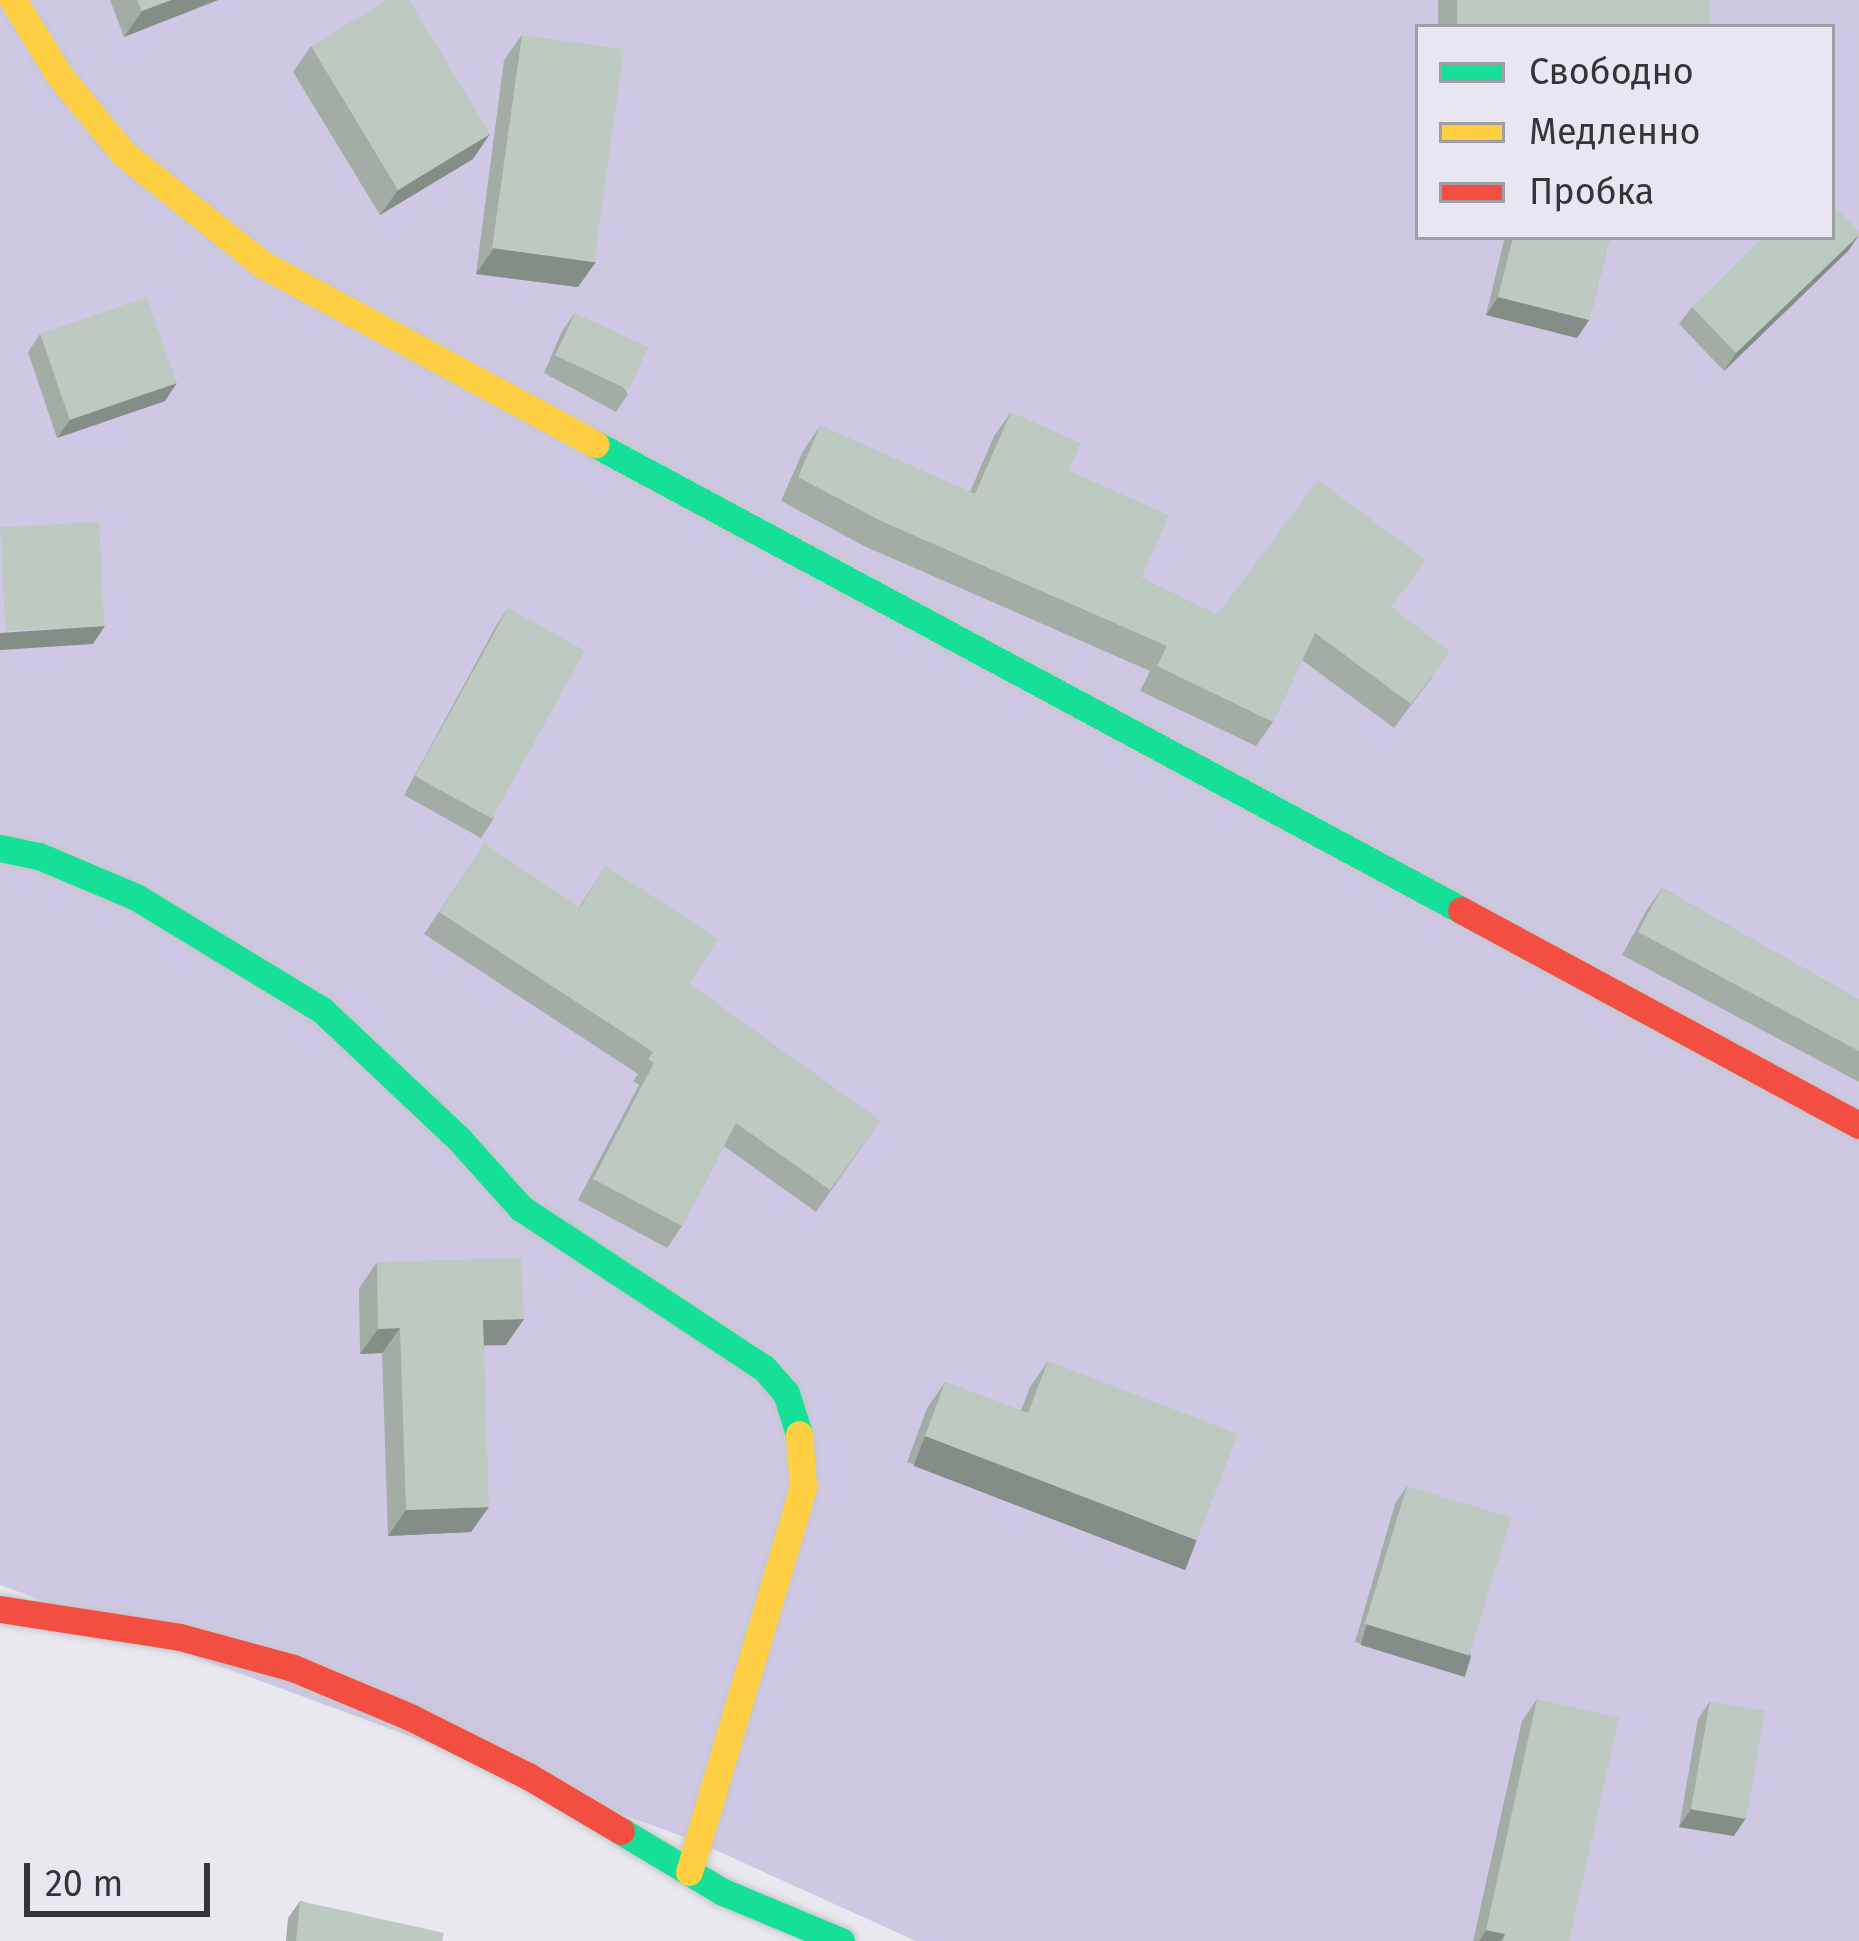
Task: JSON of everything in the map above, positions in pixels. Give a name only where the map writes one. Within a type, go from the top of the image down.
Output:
[{"type":"street","points":[[14,0],[59,75],[123,153],[262,264],[1859,1125]]},
{"type":"street","points":[[0,848],[39,856],[136,897],[322,1010],[459,1139],[521,1208],[764,1368],[786,1394],[798,1424],[803,1487],[689,1872]]},
{"type":"street","points":[[0,1609],[180,1637],[292,1668],[528,1776],[689,1872],[841,1941]]},
{"type":"shaded area","points":[[0,0],[1859,0],[1859,1941],[916,1941],[700,1843],[0,1585]]},
{"type":"building","points":[[137,0],[171,0],[142,11]]},
{"type":"building","points":[[387,0],[409,0],[490,134],[398,190],[311,46]]},
{"type":"building","points":[[1457,0],[1710,0],[1710,24],[1457,24]]},
{"type":"building","points":[[522,35],[624,49],[594,262],[492,248]]},
{"type":"building","points":[[1835,207],[1859,232],[1736,353],[1692,307],[1761,240],[1835,240]]},
{"type":"building","points":[[1512,240],[1609,240],[1589,320],[1498,297]]},
{"type":"building","points":[[147,297],[177,383],[70,420],[40,334]]},
{"type":"building","points":[[575,313],[648,347],[629,390],[555,356]]},
{"type":"building","points":[[1011,412],[1081,443],[1069,471],[1169,515],[1141,578],[1217,615],[1318,480],[1426,560],[1391,607],[1450,652],[1411,704],[1315,633],[1273,722],[1157,666],[1167,646],[881,521],[798,477],[820,426],[975,494]]},
{"type":"building","points":[[99,522],[104,626],[6,631],[0,527]]},
{"type":"building","points":[[508,608],[585,651],[492,819],[415,776]]},
{"type":"building","points":[[484,844],[580,907],[606,866],[718,939],[689,984],[880,1121],[830,1190],[736,1123],[682,1226],[593,1179],[654,1063],[648,1059],[653,1052],[439,912]]},
{"type":"building","points":[[1662,888],[1859,1000],[1859,1051],[1638,932]]},
{"type":"building","points":[[521,1258],[524,1319],[483,1320],[489,1507],[406,1510],[400,1328],[378,1329],[377,1262]]},
{"type":"building","points":[[1048,1361],[1238,1434],[1197,1540],[925,1436],[945,1382],[1028,1413]]},
{"type":"building","points":[[1407,1486],[1511,1518],[1469,1656],[1365,1624]]},
{"type":"building","points":[[1537,1699],[1619,1718],[1569,1941],[1503,1941],[1505,1934],[1486,1930]]},
{"type":"building","points":[[1710,1701],[1765,1711],[1746,1819],[1691,1809]]},
{"type":"building","points":[[300,1901],[444,1933],[442,1941],[296,1941]]},
{"type":"traffic: fast","points":[[595,444],[1461,910]]},
{"type":"traffic: fast","points":[[0,848],[39,856],[136,897],[322,1010],[459,1139],[521,1208],[764,1368],[786,1393],[799,1434]]},
{"type":"traffic: fast","points":[[621,1831],[723,1892],[841,1941]]},
{"type":"traffic: slow","points":[[13,0],[59,75],[123,153],[262,264],[595,444]]},
{"type":"traffic: slow","points":[[689,1872],[803,1487],[799,1434]]},
{"type":"traffic: jam","points":[[1461,910],[1859,1125]]},
{"type":"traffic: jam","points":[[0,1609],[180,1637],[293,1668],[410,1717],[528,1776],[621,1831]]}]
